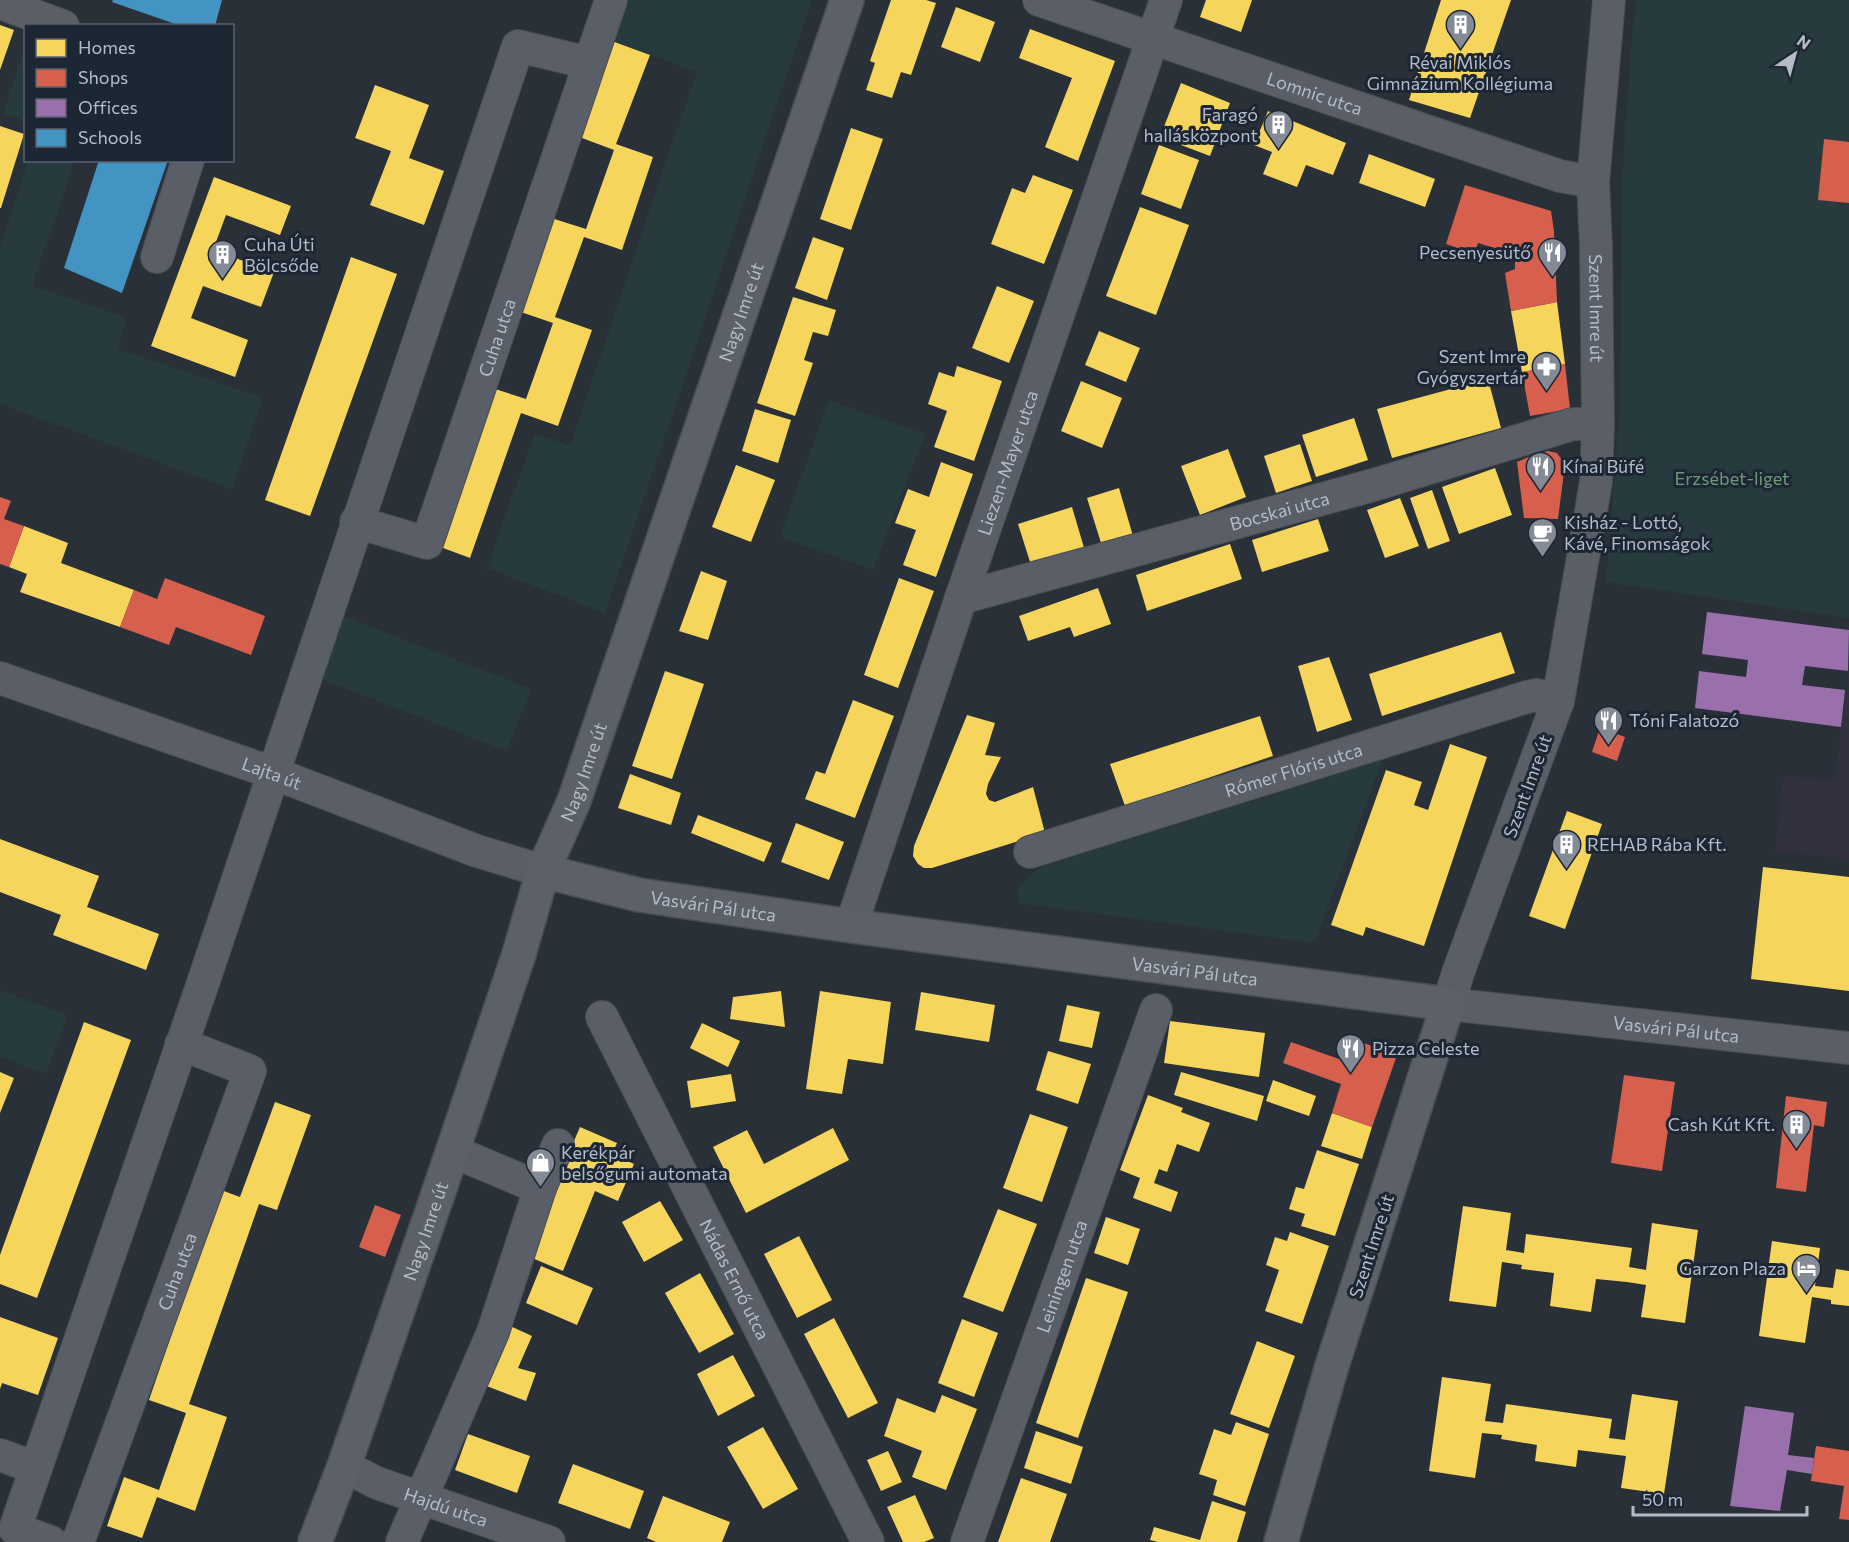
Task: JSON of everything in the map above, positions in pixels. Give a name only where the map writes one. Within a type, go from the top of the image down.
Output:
[{"type":"main road","name":"Nagy Imre út","points":[[315,1542],[344,1466],[452,1151],[519,954],[543,872],[574,801],[847,0]]},
{"type":"main road","name":"Vasvári Pál utca","points":[[543,872],[639,896],[1448,1004]]},
{"type":"main road","name":"Szent Imre út","points":[[1281,1542],[1331,1369],[1448,1004]]},
{"type":"street","name":"Cuha utca","points":[[357,522],[427,543],[611,0]]},
{"type":"street","name":"Lomnic utca","points":[[1039,0],[1560,176],[1593,182]]},
{"type":"street","name":"Liezen-Mayer utca","points":[[852,926],[961,598],[1166,0]]},
{"type":"street","name":"Szent Imre út","points":[[1448,1004],[1558,701],[1596,482],[1598,424],[1593,182],[1609,0]]},
{"type":"street","points":[[0,3],[58,24]]},
{"type":"street","points":[[51,1542],[8,1526],[36,1468],[518,46],[590,63]]},
{"type":"street","points":[[157,257],[187,162]]},
{"type":"street","name":"Bocskai utca","points":[[961,598],[1377,484],[1573,424],[1598,424]]},
{"type":"street","name":"Lajta út","points":[[0,678],[273,773],[477,851],[543,872]]},
{"type":"street","name":"Rómer Flóris utca","points":[[1030,852],[1527,697],[1537,695],[1558,701]]},
{"type":"street","name":"Vasvári Pál utca","points":[[1448,1004],[1849,1048]]},
{"type":"street","name":"Leiningen utca","points":[[967,1542],[1156,1010]]},
{"type":"street","name":"Nádas Ernő utca","points":[[602,1017],[868,1542]]},
{"type":"street","name":"Cuha utca","points":[[78,1542],[250,1071],[181,1044]]},
{"type":"street","points":[[402,1542],[493,1332],[540,1188],[558,1145]]},
{"type":"street","points":[[452,1151],[540,1188]]},
{"type":"street","points":[[0,1455],[36,1468]]},
{"type":"street","name":"Hajdú utca","points":[[344,1466],[376,1483],[549,1542]]},
{"type":"shaded area","points":[[1849,661],[1849,859],[1775,851],[1783,776],[1835,780]]},
{"type":"green space","points":[[622,0],[812,0],[605,613],[487,568],[535,433],[570,446],[697,72],[609,40]]},
{"type":"green space","name":"Erzsébet-liget","points":[[1637,0],[1849,0],[1849,618],[1606,582],[1620,410],[1622,183],[1632,36]]},
{"type":"green space","points":[[24,50],[24,121],[3,113]]},
{"type":"green space","points":[[28,162],[74,162],[32,286],[127,318],[117,349],[263,398],[232,489],[0,404],[0,249]]},
{"type":"green space","points":[[829,400],[925,434],[873,570],[780,537]]},
{"type":"green space","points":[[335,613],[531,689],[507,751],[313,676]]},
{"type":"green space","points":[[1384,757],[1314,943],[1019,903],[1018,887],[1040,867],[1364,766]]},
{"type":"green space","points":[[0,990],[67,1015],[46,1074],[0,1056]]},
{"type":"building: Homes","points":[[891,0],[926,0],[936,3],[911,75],[901,72],[892,98],[866,90],[875,63],[870,61]]},
{"type":"building: Homes","points":[[1206,0],[1252,0],[1241,32],[1200,17]]},
{"type":"building: Homes","name":"Révai Miklós Gimnázium Kollégiuma","points":[[1441,0],[1511,0],[1470,118],[1409,100]]},
{"type":"building: Homes","points":[[956,7],[995,22],[980,62],[941,47]]},
{"type":"building: Homes","points":[[0,25],[14,30],[0,70]]},
{"type":"building: Homes","points":[[1030,29],[1115,61],[1078,161],[1045,147],[1072,78],[1019,58]]},
{"type":"building: Homes","points":[[609,40],[650,55],[616,144],[653,157],[622,250],[584,237],[555,317],[592,330],[558,426],[521,413],[470,558],[435,545],[489,387],[526,399],[553,323],[515,310],[548,217],[586,229],[614,150],[574,135]]},
{"type":"building: Homes","points":[[1181,83],[1230,103],[1210,156],[1160,137]]},
{"type":"building: Homes","points":[[375,85],[429,105],[409,158],[444,171],[424,225],[370,205],[391,151],[355,138]]},
{"type":"building: Homes","points":[[1268,111],[1346,143],[1333,175],[1306,165],[1297,187],[1263,174],[1272,152],[1254,145]]},
{"type":"building: Homes","points":[[0,126],[24,134],[1,208],[0,208]]},
{"type":"building: Homes","points":[[851,128],[883,139],[851,230],[820,219]]},
{"type":"building: Homes","points":[[1159,145],[1199,160],[1181,209],[1141,194]]},
{"type":"building: Homes","points":[[1369,154],[1435,179],[1425,207],[1359,183]]},
{"type":"building: Homes","points":[[1033,175],[1073,190],[1044,264],[991,244],[1012,188],[1025,193]]},
{"type":"building: Homes","name":"Cuha Úti Bölcsőde","points":[[214,177],[291,206],[280,235],[226,215],[213,250],[274,272],[261,307],[203,286],[191,318],[248,340],[235,377],[151,346]]},
{"type":"building: Homes","points":[[1140,207],[1189,225],[1156,315],[1106,296]]},
{"type":"building: Homes","points":[[813,237],[844,248],[827,300],[795,288]]},
{"type":"building: Homes","points":[[351,257],[397,274],[310,516],[265,500]]},
{"type":"building: Homes","points":[[997,286],[1034,301],[1009,363],[972,348]]},
{"type":"building: Homes","points":[[793,297],[836,310],[828,336],[813,332],[804,360],[813,363],[795,416],[757,403]]},
{"type":"building: Homes","points":[[1557,302],[1565,364],[1522,372],[1511,311]]},
{"type":"building: Homes","points":[[1099,331],[1140,348],[1126,382],[1085,365]]},
{"type":"building: Homes","points":[[957,366],[1002,381],[974,461],[934,447],[947,411],[928,404],[939,372],[954,377]]},
{"type":"building: Homes","points":[[1488,379],[1501,428],[1392,458],[1377,409]]},
{"type":"building: Homes","points":[[1081,381],[1122,398],[1102,448],[1061,431]]},
{"type":"building: Homes","points":[[755,409],[791,420],[778,463],[742,451]]},
{"type":"building: Homes","points":[[1354,418],[1368,460],[1316,477],[1302,435]]},
{"type":"building: Homes","points":[[1300,444],[1312,481],[1276,493],[1264,456]]},
{"type":"building: Homes","points":[[1228,449],[1246,497],[1200,515],[1181,466]]},
{"type":"building: Homes","points":[[941,462],[973,474],[936,577],[903,565],[916,530],[895,523],[908,489],[929,497]]},
{"type":"building: Homes","points":[[736,465],[775,480],[751,542],[712,527]]},
{"type":"building: Homes","points":[[1495,468],[1512,515],[1459,534],[1442,487]]},
{"type":"building: Homes","points":[[1119,488],[1133,536],[1102,546],[1087,498]]},
{"type":"building: Homes","points":[[1432,490],[1450,541],[1428,549],[1410,498]]},
{"type":"building: Homes","points":[[1400,498],[1419,546],[1385,558],[1367,510]]},
{"type":"building: Homes","points":[[1072,507],[1085,551],[1032,568],[1018,524]]},
{"type":"building: Homes","points":[[1318,519],[1329,551],[1262,572],[1252,540]]},
{"type":"building: Homes","points":[[24,526],[68,543],[61,563],[134,590],[120,627],[20,592],[27,574],[9,567]]},
{"type":"building: Homes","points":[[1230,544],[1242,579],[1147,611],[1136,575]]},
{"type":"building: Homes","points":[[701,571],[727,581],[708,640],[679,631]]},
{"type":"building: Homes","points":[[899,578],[934,591],[898,688],[864,675]]},
{"type":"building: Homes","points":[[1098,588],[1111,624],[1074,637],[1070,627],[1028,641],[1019,616]]},
{"type":"building: Homes","points":[[1501,632],[1515,673],[1382,716],[1369,674]]},
{"type":"building: Homes","points":[[1329,657],[1352,720],[1317,732],[1298,666]]},
{"type":"building: Homes","points":[[665,671],[704,684],[672,779],[632,766]]},
{"type":"building: Homes","points":[[853,700],[894,716],[855,818],[805,799],[816,771],[825,774]]},
{"type":"building: Homes","points":[[967,715],[995,723],[985,755],[1001,757],[988,784],[986,794],[989,800],[995,802],[1033,787],[1045,833],[932,868],[924,868],[913,856],[914,846]]},
{"type":"building: Homes","points":[[1260,716],[1273,756],[1125,806],[1110,764]]},
{"type":"building: Homes","points":[[1450,744],[1487,757],[1424,946],[1366,927],[1363,936],[1331,925],[1386,770],[1422,782],[1414,805],[1428,810]]},
{"type":"building: Homes","points":[[630,774],[681,793],[671,825],[618,808]]},
{"type":"building: Homes","name":"REHAB Rába Kft.","points":[[1567,811],[1602,824],[1565,929],[1529,916]]},
{"type":"building: Homes","points":[[698,815],[772,843],[764,862],[691,833]]},
{"type":"building: Homes","points":[[796,823],[844,842],[829,880],[781,862]]},
{"type":"building: Homes","points":[[0,839],[99,876],[87,907],[159,934],[146,970],[53,935],[61,915],[0,892]]},
{"type":"building: Homes","points":[[1763,867],[1849,877],[1849,991],[1751,979]]},
{"type":"building: Homes","points":[[781,991],[785,1027],[730,1019],[733,997]]},
{"type":"building: Homes","points":[[820,991],[891,1002],[883,1064],[848,1059],[842,1094],[806,1089]]},
{"type":"building: Homes","points":[[921,992],[995,1005],[989,1042],[915,1030]]},
{"type":"building: Homes","points":[[1067,1005],[1100,1012],[1092,1048],[1059,1041]]},
{"type":"building: Homes","points":[[1170,1021],[1265,1033],[1259,1077],[1164,1063]]},
{"type":"building: Homes","points":[[84,1022],[131,1040],[37,1298],[0,1284],[0,1255]]},
{"type":"building: Homes","points":[[702,1023],[740,1041],[728,1067],[690,1048]]},
{"type":"building: Homes","points":[[1048,1051],[1091,1064],[1078,1104],[1036,1090]]},
{"type":"building: Homes","points":[[0,1072],[14,1078],[0,1113]]},
{"type":"building: Homes","points":[[1181,1072],[1264,1096],[1257,1121],[1174,1095]]},
{"type":"building: Homes","points":[[731,1074],[736,1101],[691,1108],[687,1081]]},
{"type":"building: Homes","points":[[1273,1080],[1316,1096],[1309,1116],[1266,1101]]},
{"type":"building: Homes","points":[[1148,1095],[1183,1108],[1181,1112],[1210,1123],[1199,1152],[1177,1144],[1167,1172],[1159,1169],[1154,1183],[1178,1192],[1171,1212],[1133,1198],[1140,1178],[1120,1170]]},
{"type":"building: Homes","points":[[275,1102],[311,1115],[277,1210],[259,1204],[189,1404],[227,1417],[195,1511],[157,1497],[142,1538],[107,1526],[124,1477],[159,1490],[186,1413],[149,1400],[221,1190],[240,1197]]},
{"type":"building: Homes","points":[[1332,1113],[1372,1127],[1362,1159],[1321,1146]]},
{"type":"building: Homes","points":[[1030,1114],[1068,1127],[1042,1202],[1003,1188]]},
{"type":"building: Homes","points":[[580,1127],[617,1143],[612,1154],[634,1164],[618,1201],[595,1191],[563,1271],[525,1255]]},
{"type":"building: Homes","points":[[833,1128],[849,1160],[746,1213],[713,1147],[747,1130],[764,1164]]},
{"type":"building: Homes","points":[[1317,1150],[1359,1164],[1335,1236],[1301,1226],[1305,1214],[1289,1209],[1296,1187],[1304,1189]]},
{"type":"building: Homes","points":[[660,1201],[683,1240],[644,1262],[622,1222]]},
{"type":"building: Homes","points":[[1463,1206],[1511,1213],[1506,1250],[1524,1253],[1526,1234],[1632,1248],[1629,1267],[1646,1270],[1652,1223],[1698,1230],[1685,1323],[1641,1317],[1646,1285],[1627,1282],[1596,1279],[1591,1312],[1550,1306],[1554,1273],[1521,1269],[1522,1265],[1502,1262],[1496,1307],[1449,1301]]},
{"type":"building: Homes","points":[[998,1209],[1037,1224],[1003,1312],[963,1297]]},
{"type":"building: Homes","points":[[1106,1217],[1140,1229],[1128,1265],[1094,1253]]},
{"type":"building: Homes","points":[[1290,1232],[1329,1246],[1302,1324],[1265,1311],[1279,1270],[1266,1265],[1275,1237],[1287,1241]]},
{"type":"building: Homes","points":[[799,1236],[832,1300],[797,1318],[764,1254]]},
{"type":"building: Homes","name":"Garzon Plaza","points":[[1772,1241],[1820,1248],[1815,1286],[1833,1288],[1836,1269],[1849,1271],[1849,1306],[1831,1304],[1831,1300],[1812,1297],[1805,1343],[1759,1336]]},
{"type":"building: Homes","points":[[541,1266],[593,1288],[577,1325],[526,1303]]},
{"type":"building: Homes","points":[[700,1273],[734,1334],[699,1353],[665,1293]]},
{"type":"building: Homes","points":[[1086,1278],[1128,1292],[1078,1438],[1036,1423]]},
{"type":"building: Homes","points":[[0,1317],[58,1338],[38,1395],[2,1383],[0,1389]]},
{"type":"building: Homes","points":[[834,1318],[878,1403],[848,1418],[804,1334]]},
{"type":"building: Homes","points":[[962,1319],[998,1333],[974,1397],[938,1383]]},
{"type":"building: Homes","points":[[508,1325],[532,1336],[518,1368],[536,1373],[526,1401],[484,1385]]},
{"type":"building: Homes","points":[[1257,1341],[1295,1356],[1269,1428],[1230,1414]]},
{"type":"building: Homes","points":[[733,1355],[755,1396],[718,1416],[697,1374]]},
{"type":"building: Homes","points":[[1442,1377],[1491,1384],[1485,1421],[1503,1423],[1506,1404],[1612,1419],[1609,1438],[1625,1440],[1632,1394],[1678,1401],[1664,1494],[1621,1488],[1626,1456],[1578,1450],[1576,1467],[1535,1461],[1537,1445],[1501,1439],[1502,1435],[1482,1433],[1475,1478],[1429,1471]]},
{"type":"building: Homes","points":[[942,1395],[977,1409],[946,1490],[912,1477],[922,1451],[884,1436],[897,1398],[935,1413]]},
{"type":"building: Homes","points":[[1236,1422],[1269,1434],[1245,1506],[1213,1495],[1217,1480],[1199,1474],[1214,1429],[1231,1435]]},
{"type":"building: Homes","points":[[763,1427],[798,1489],[763,1509],[727,1447]]},
{"type":"building: Homes","points":[[1036,1431],[1083,1447],[1071,1484],[1024,1468]]},
{"type":"building: Homes","points":[[468,1434],[530,1456],[517,1493],[455,1470]]},
{"type":"building: Homes","points":[[888,1451],[902,1482],[881,1491],[867,1460]]},
{"type":"building: Homes","points":[[573,1464],[644,1491],[630,1529],[558,1503]]},
{"type":"building: Homes","points":[[1021,1478],[1067,1494],[1050,1542],[998,1542]]},
{"type":"building: Homes","points":[[915,1495],[934,1538],[924,1542],[903,1542],[887,1507]]},
{"type":"building: Homes","points":[[663,1496],[730,1522],[722,1542],[656,1542],[647,1538]]},
{"type":"building: Homes","points":[[1212,1501],[1246,1512],[1237,1542],[1158,1542],[1150,1540],[1154,1527],[1200,1540]]},
{"type":"building: Shops","points":[[1824,139],[1849,142],[1849,203],[1818,200]]},
{"type":"building: Shops","points":[[1465,185],[1551,211],[1557,302],[1511,311],[1505,273],[1515,269],[1515,254],[1478,243],[1474,254],[1446,244]]},
{"type":"building: Shops","name":"Szent Imre Gyógyszertár","points":[[1565,364],[1570,409],[1530,416],[1522,372]]},
{"type":"building: Shops","name":"Kínai Büfé","points":[[1548,451],[1557,453],[1565,464],[1558,519],[1524,518],[1517,462]]},
{"type":"building: Shops","points":[[0,497],[11,501],[4,519],[24,526],[9,567],[0,564]]},
{"type":"building: Shops","points":[[165,578],[265,616],[251,655],[176,627],[169,645],[120,627],[134,590],[157,599]]},
{"type":"building: Shops","name":"Tóni Falatozó","points":[[1600,728],[1625,737],[1617,761],[1592,752]]},
{"type":"building: Shops","name":"Pizza Celeste","points":[[1347,1037],[1397,1055],[1372,1127],[1332,1113],[1341,1084],[1283,1063],[1291,1042],[1339,1059]]},
{"type":"building: Shops","points":[[1624,1075],[1675,1082],[1662,1171],[1611,1163]]},
{"type":"building: Shops","name":"Cash Kút Kft.","points":[[1786,1096],[1827,1102],[1824,1127],[1814,1125],[1806,1192],[1776,1188]]},
{"type":"building: Shops","points":[[375,1205],[401,1215],[385,1257],[359,1247]]},
{"type":"building: Shops","points":[[1816,1446],[1849,1451],[1849,1520],[1839,1519],[1844,1486],[1811,1481]]},
{"type":"building: Offices","points":[[1707,612],[1849,630],[1848,671],[1805,666],[1802,685],[1845,690],[1841,727],[1695,708],[1699,671],[1746,677],[1748,660],[1702,654]]},
{"type":"building: Offices","points":[[1745,1406],[1794,1413],[1788,1455],[1814,1458],[1812,1474],[1787,1470],[1780,1511],[1730,1506]]},
{"type":"building: Schools","points":[[113,0],[222,0],[216,24],[175,24],[112,2]]},
{"type":"building: Schools","points":[[98,162],[167,162],[122,293],[64,268]]},
{"type":"place","name":"Révai Miklós Gimnázium Kollégiuma","points":[[1460,50]]},
{"type":"place","name":"Faragó hallásközpont","points":[[1279,150]]},
{"type":"place","name":"Pecsenyesütő","points":[[1552,278]]},
{"type":"place","name":"Cuha Úti Bölcsőde","points":[[223,280]]},
{"type":"place","name":"Szent Imre Gyógyszertár","points":[[1547,392]]},
{"type":"place","name":"Kínai Büfé","points":[[1541,492]]},
{"type":"place","name":"Kisház - Lottó, Kávé, Finomságok","points":[[1543,558]]},
{"type":"place","name":"Tóni Falatozó","points":[[1608,746]]},
{"type":"place","name":"REHAB Rába Kft.","points":[[1566,870]]},
{"type":"place","name":"Pizza Celeste","points":[[1351,1074]]},
{"type":"place","name":"Cash Kút Kft.","points":[[1796,1150]]},
{"type":"place","name":"Kerékpár belsőgumi automata","points":[[540,1188]]},
{"type":"place","name":"Garzon Plaza","points":[[1807,1294]]}]
